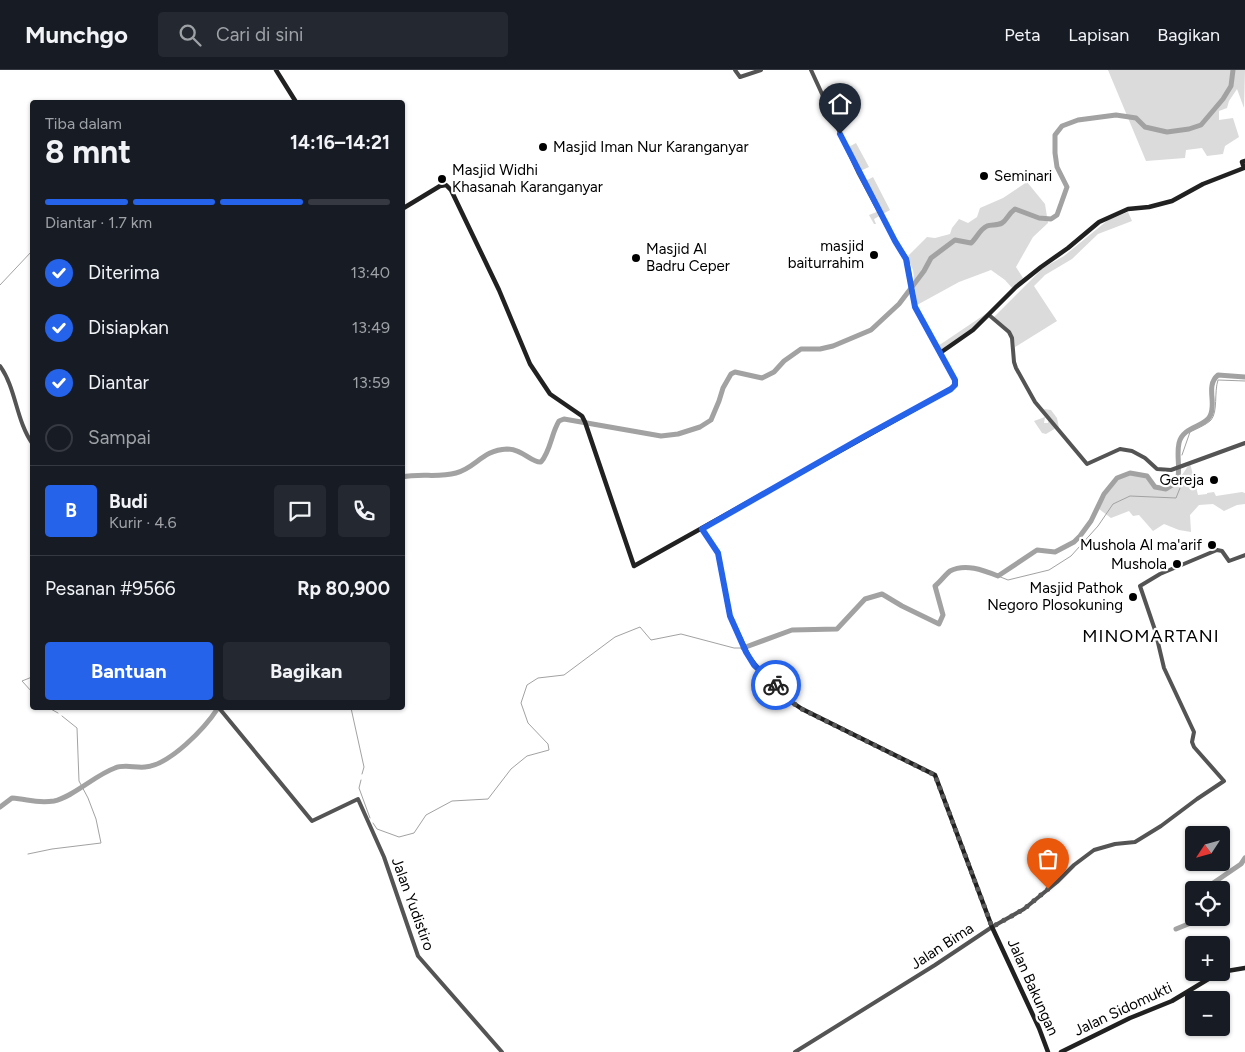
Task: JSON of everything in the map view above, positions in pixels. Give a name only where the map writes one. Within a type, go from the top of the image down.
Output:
[{"type":"main road","points":[[276,70],[295,100]]},
{"type":"main road","points":[[405,207],[440,186],[446,186],[451,190],[499,290],[530,364],[550,394],[582,416],[586,424],[634,566],[951,389],[955,385],[955,380],[940,353],[973,330],[1016,287],[1099,222],[1128,209],[1149,207],[1172,201],[1204,184],[1244,168],[1242,162],[1245,161]]},
{"type":"main road","name":"Jalan Bakungan","points":[[702,529],[718,553],[730,616],[754,665],[798,706],[935,775],[992,927],[1039,1028],[1048,1052]]},
{"type":"main road","name":"Jalan Sidomukti","points":[[1230,970],[1245,968]]},
{"type":"main road","name":"Jalan Sidomukti","points":[[1060,1052],[1180,997],[1206,981]]},
{"type":"street","points":[[736,70],[740,77],[761,70]]},
{"type":"street","points":[[811,70],[858,172],[906,259],[915,307],[940,353]]},
{"type":"street","points":[[989,316],[1009,332],[1012,338],[1016,368],[1035,402],[1084,462],[1089,463],[1120,449],[1145,458],[1157,469],[1171,470],[1245,443]]},
{"type":"street","points":[[0,366],[5,374],[23,425],[30,439]]},
{"type":"street","name":"Jalan Bima","points":[[795,1052],[1032,903],[1074,865],[1094,850],[1115,844],[1135,842],[1224,781],[1194,748],[1192,742],[1194,732],[1164,668],[1155,630],[1140,586],[1159,575],[1217,550],[1222,551],[1229,561],[1245,555]]},
{"type":"street","name":"Jalan Yudistiro","points":[[222,710],[312,820],[358,799],[384,857],[418,956],[502,1052]]},
{"type":"shaded area","points":[[1108,70],[1245,70],[1244,108],[1237,89],[1227,108],[1219,111],[1219,120],[1233,118],[1239,137],[1225,146],[1223,154],[1207,156],[1202,148],[1186,150],[1185,158],[1146,161]]},
{"type":"shaded area","points":[[856,143],[869,167],[858,172],[845,149]]},
{"type":"shaded area","points":[[873,177],[890,210],[874,219],[876,224],[874,224],[869,215],[879,211],[864,182]]},
{"type":"shaded area","points":[[1027,182],[1045,204],[1048,223],[1033,237],[1016,267],[1023,278],[1013,289],[1005,280],[991,270],[959,282],[917,305],[913,270],[907,257],[927,237],[935,238],[950,234],[959,219],[968,223],[977,217],[980,208],[1003,198]]},
{"type":"shaded area","points":[[1128,212],[1132,221],[1098,234],[1072,259],[1045,275],[1034,286],[1057,321],[1015,347],[1014,340],[993,318],[1043,268],[1064,256],[1108,220]]},
{"type":"shaded area","points":[[987,313],[990,317],[973,332],[942,354],[938,346]]},
{"type":"shaded area","points":[[1044,409],[1051,410],[1057,418],[1059,428],[1046,434],[1042,433],[1034,421],[1045,417],[1044,423],[1048,423],[1049,418]]},
{"type":"shaded area","points":[[1190,463],[1198,495],[1214,492],[1216,496],[1242,492],[1245,493],[1245,504],[1237,505],[1224,511],[1213,504],[1199,505],[1190,515],[1191,532],[1164,524],[1153,531],[1139,515],[1133,516],[1129,511],[1111,518],[1099,509],[1111,487],[1124,476],[1134,474],[1146,477],[1154,488],[1167,490],[1179,483]]},
{"type":"waterway","points":[[405,477],[456,473],[463,471],[491,452],[507,449],[518,451],[537,462],[541,462],[559,421],[564,419],[661,436],[678,434],[700,427],[711,420],[723,388],[731,374],[735,372],[762,378],[774,372],[784,361],[801,349],[820,349],[833,346],[871,330],[899,304],[924,271],[931,258],[955,240],[971,243],[985,227],[1002,223],[1015,209],[1039,218],[1051,219],[1057,215],[1067,187],[1057,167],[1055,153],[1055,135],[1062,126],[1078,120],[1116,115],[1136,118],[1145,127],[1167,132],[1189,129],[1201,125],[1223,99],[1231,86],[1233,70]]},
{"type":"waterway","points":[[0,285],[30,253]]},
{"type":"waterway","points":[[743,648],[792,630],[837,629],[865,599],[882,594],[939,624],[943,615],[935,586],[950,571],[968,567],[998,576],[1037,550],[1055,552],[1074,542],[1091,521],[1104,494],[1117,478],[1130,473],[1147,476],[1155,487],[1166,489],[1177,482],[1179,472],[1178,453],[1181,437],[1210,416],[1214,379],[1218,375],[1245,377]]},
{"type":"waterway","points":[[1182,455],[1190,432],[1206,424],[1213,416],[1218,380],[1245,381]]},
{"type":"waterway","points":[[998,576],[1008,580],[1049,570],[1071,556],[1098,526],[1113,504],[1130,496],[1176,498],[1180,488]]},
{"type":"waterway","points":[[373,823],[377,829],[399,837],[414,833],[426,815],[452,801],[488,799],[511,769],[527,756],[549,750],[548,744],[528,723],[521,703],[527,685],[538,678],[564,675],[615,637],[640,627],[651,640],[681,634],[734,648],[743,648]]},
{"type":"waterway","points":[[30,678],[22,681],[30,690]]},
{"type":"waterway","points":[[53,710],[58,713]]},
{"type":"waterway","points":[[0,807],[12,798],[37,802],[54,801],[69,795],[115,768],[155,765],[176,753],[196,735],[216,710]]},
{"type":"waterway","points":[[351,710],[364,767],[362,774]]},
{"type":"waterway","points":[[28,854],[101,843],[96,819],[79,781],[77,728],[62,716]]},
{"type":"waterway","points":[[361,780],[359,788],[370,818]]},
{"type":"waterway","points":[[1216,881],[1241,864],[1245,858]]},
{"type":"waterway","points":[[1176,929],[1185,925]]},
{"type":"way so far","points":[[776,685],[793,703],[802,709],[935,775],[992,927],[1024,909],[1048,889]]},
{"type":"place","name":"Masjid Iman Nur Karanganyar","points":[[543,147]]},
{"type":"place","name":"Seminari","points":[[984,176]]},
{"type":"place","name":"Masjid Widhi Khasanah Karanganyar","points":[[442,179]]},
{"type":"place","name":"masjid baiturrahim","points":[[874,255]]},
{"type":"place","name":"Masjid Al Badru Ceper","points":[[636,258]]},
{"type":"place","name":"Gereja","points":[[1214,480]]},
{"type":"place","name":"Mushola Al ma'arif","points":[[1212,545]]},
{"type":"place","name":"Mushola","points":[[1177,564]]},
{"type":"place","name":"Masjid Pathok Negoro Plosokuning","points":[[1133,597]]},
{"type":"district","name":"MINOMARTANI","points":[[1151,636]]},
{"type":"route","points":[[776,685],[754,665],[746,652],[730,616],[718,553],[702,529],[955,385],[955,380],[915,307],[908,264],[902,250],[895,241],[858,172],[840,134]]}]
